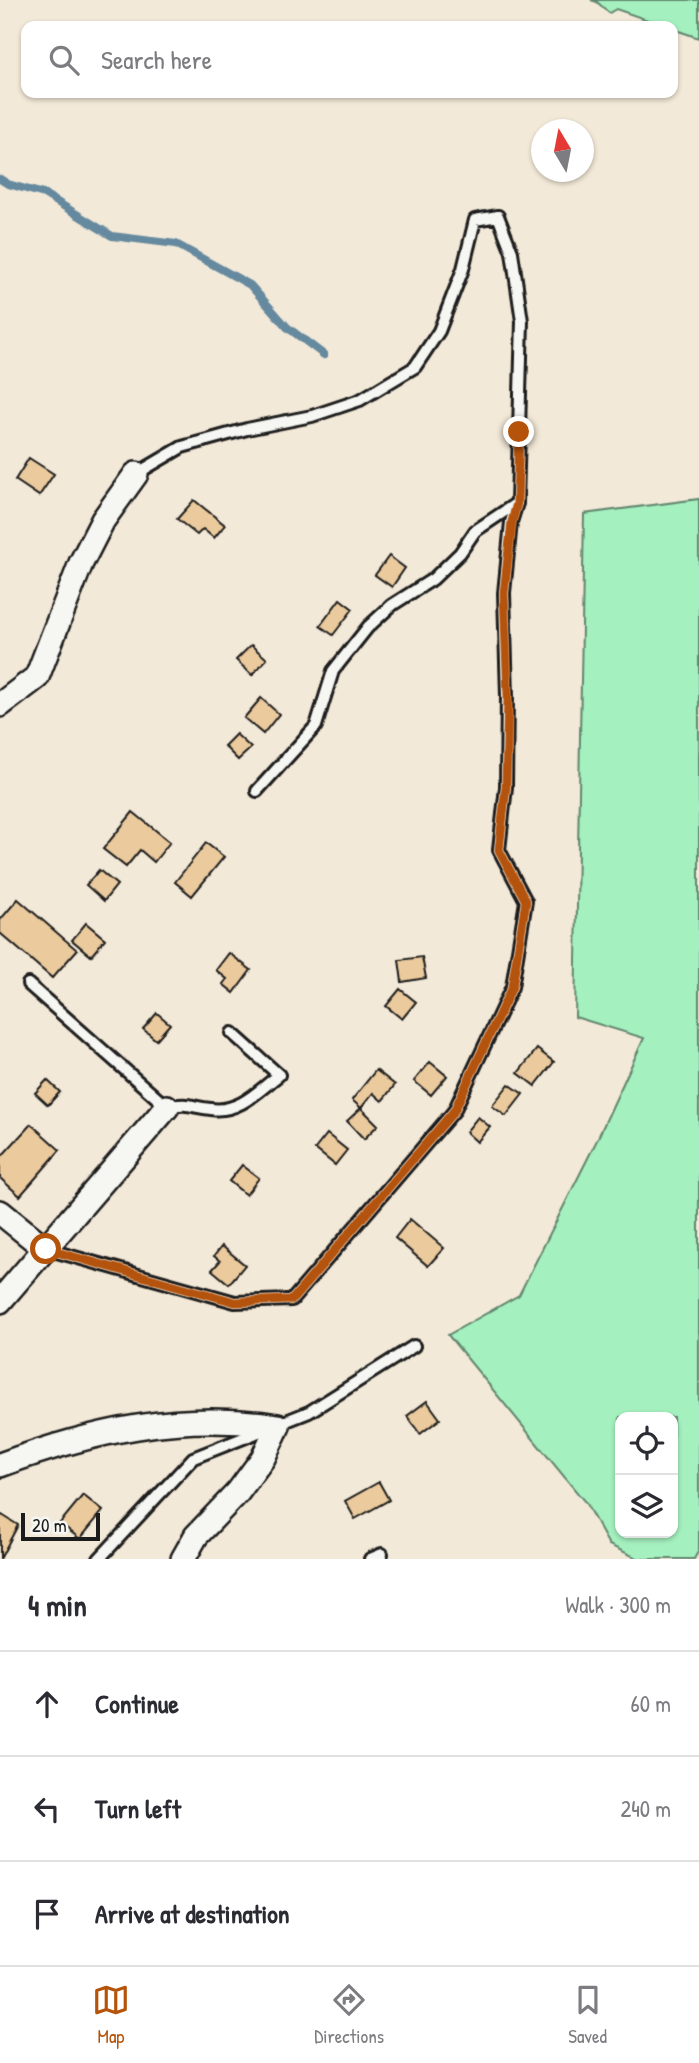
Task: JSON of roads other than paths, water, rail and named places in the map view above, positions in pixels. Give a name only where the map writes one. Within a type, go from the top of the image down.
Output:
[{"type":"street","points":[[0,705],[37,677],[81,563],[103,520],[135,474]]},
{"type":"street","points":[[0,1301],[167,1107]]},
{"type":"street","points":[[0,1212],[46,1249]]},
{"type":"street","points":[[0,1465],[133,1426],[195,1420],[245,1421],[278,1426],[263,1458],[238,1492],[196,1535],[183,1559]]},
{"type":"lane","points":[[46,1249],[235,1302],[292,1300],[454,1111],[512,987],[526,901],[499,850],[506,787],[508,696],[504,593],[512,522],[517,503],[522,321],[512,252],[498,216],[475,220],[463,269],[439,331],[415,367],[359,400],[312,415],[182,447],[135,474]]},
{"type":"lane","points":[[257,791],[316,726],[333,671],[368,627],[392,605],[433,579],[460,553],[475,531],[517,503]]},
{"type":"lane","points":[[28,984],[167,1107],[185,1103],[213,1110],[237,1107],[279,1075],[232,1033]]},
{"type":"lane","points":[[99,1559],[192,1458],[309,1412],[414,1346]]},
{"type":"lane","points":[[370,1559],[382,1554],[379,1559]]},
{"type":"waterway","points":[[0,179],[8,184],[44,194],[112,236],[176,244],[250,285],[287,327],[324,355]]}]
